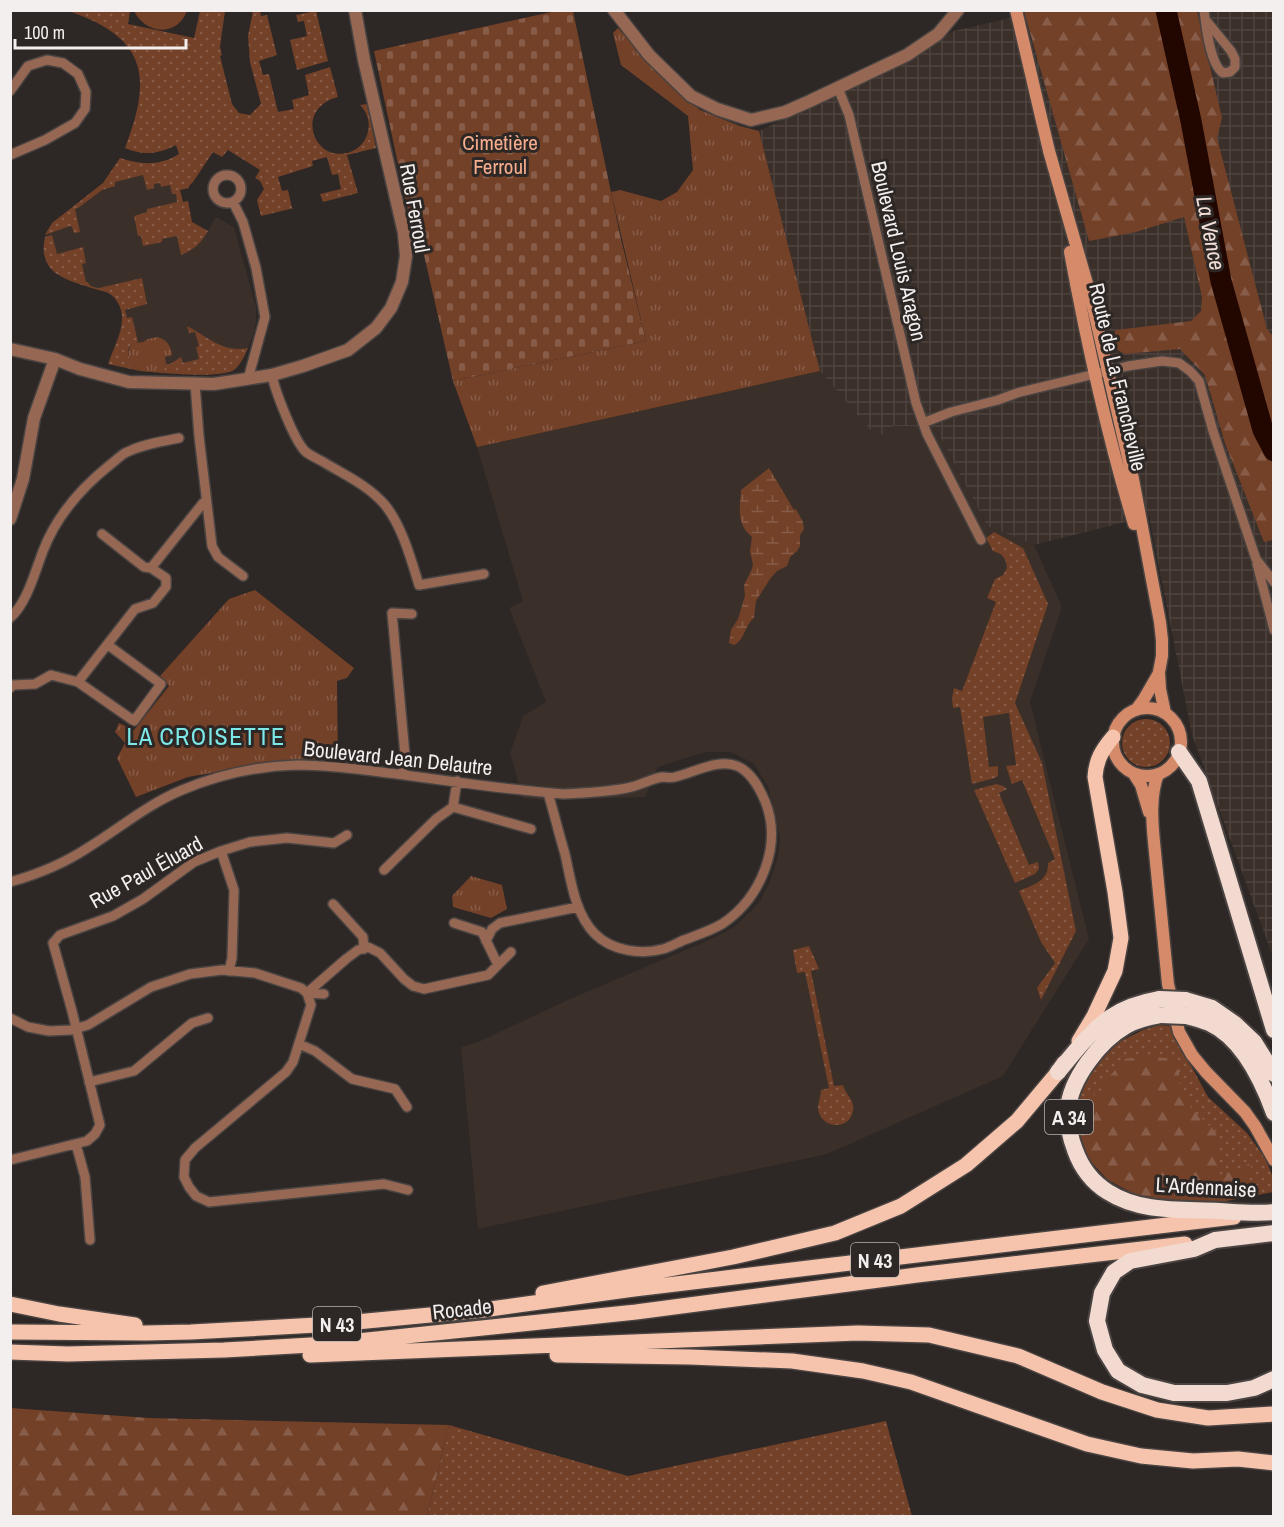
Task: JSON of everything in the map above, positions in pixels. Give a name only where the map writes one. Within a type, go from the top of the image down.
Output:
[{"type":"highway","points":[[1058,1072],[1094,1016],[1115,971],[1121,938],[1095,777],[1095,765],[1098,758],[1113,737]]},
{"type":"highway","points":[[1179,752],[1199,781],[1274,1030]]},
{"type":"highway","points":[[1250,955],[1274,1007]]},
{"type":"highway","points":[[1058,1072],[1094,1031],[1110,1017],[1128,1008],[1161,1007],[1212,1008],[1235,1024],[1254,1042],[1274,1074]]},
{"type":"highway","name":"L'Ardennaise","points":[[1161,1007],[1149,1017],[1127,1025],[1107,1040],[1091,1058],[1076,1081],[1068,1108],[1069,1135],[1079,1162],[1090,1178],[1108,1192],[1132,1204],[1166,1210],[1270,1212]]},
{"type":"highway","points":[[1186,1008],[1234,1041],[1251,1063],[1274,1113]]},
{"type":"highway","name":"N 43","points":[[483,1310],[555,1290],[733,1257],[835,1233],[901,1206],[966,1165],[1017,1120],[1058,1072]]},
{"type":"highway","name":"N 43","points":[[10,1332],[191,1332],[335,1324],[483,1310],[1270,1212]]},
{"type":"highway","points":[[1274,1233],[1215,1240],[1194,1249],[1131,1261],[1114,1272],[1102,1293],[1097,1321],[1105,1350],[1118,1371],[1142,1385],[1174,1393],[1227,1393],[1254,1388],[1274,1379]]},
{"type":"highway","name":"Rocade","points":[[10,1352],[68,1354],[224,1350],[329,1344],[612,1314],[1215,1240]]},
{"type":"highway","points":[[10,1304],[70,1316],[191,1332]]},
{"type":"highway","points":[[224,1350],[267,1356],[858,1333],[929,1335],[1018,1356],[1102,1392],[1157,1410],[1208,1418],[1274,1414]]},
{"type":"highway","points":[[386,1353],[690,1357],[792,1361],[862,1371],[911,1382],[1087,1444],[1141,1456],[1193,1461],[1238,1459],[1274,1463]]},
{"type":"main road","name":"Route de La Francheville","points":[[1016,10],[1058,186],[1090,294],[1133,479],[1160,622],[1162,656],[1159,672],[1164,713]]},
{"type":"main road","name":"Route de La Francheville","points":[[1058,186],[1102,410],[1121,482],[1150,574]]},
{"type":"main road","name":"Route de La Francheville","points":[[1136,710],[1159,672]]},
{"type":"main road","points":[[1146,708],[1164,713],[1177,726],[1180,735],[1179,752],[1174,761],[1158,774],[1142,776],[1124,768],[1113,748],[1113,737],[1120,720],[1136,710],[1146,708]]},
{"type":"main road","points":[[1134,774],[1141,785],[1152,823]]},
{"type":"main road","points":[[1158,774],[1152,823],[1168,984],[1179,1032],[1192,1055],[1245,1112],[1274,1160]]},
{"type":"street","name":"Rue Ferroul","points":[[11,347],[129,382],[214,384],[272,375],[303,366],[348,350],[376,328],[391,308],[402,282],[406,256],[404,233],[364,60],[356,10]]},
{"type":"street","points":[[614,10],[649,55],[691,96],[717,110],[751,120],[785,112],[911,53],[938,34],[958,10]]},
{"type":"street","points":[[1204,15],[1235,59],[1235,67],[1230,72],[1223,73],[1214,62],[1204,15]]},
{"type":"street","points":[[10,91],[28,66],[47,60],[63,63],[78,74],[86,92],[86,100],[85,109],[75,123],[45,140],[10,155]]},
{"type":"street","name":"Boulevard Louis Aragon","points":[[838,88],[851,124],[922,423],[981,540]]},
{"type":"street","points":[[233,202],[243,222],[256,268],[265,317],[248,379]]},
{"type":"street","points":[[10,519],[23,480],[34,418],[55,359]]},
{"type":"street","points":[[922,423],[1017,393],[1095,374],[1147,363],[1179,363],[1198,381],[1256,559],[1273,626]]},
{"type":"street","points":[[272,375],[274,388],[296,437],[305,451],[369,490],[384,504],[393,517],[411,559],[419,585],[484,574]]},
{"type":"street","points":[[195,384],[212,546],[218,557],[243,576]]},
{"type":"street","points":[[10,618],[24,601],[56,522],[76,497],[99,473],[125,453],[149,444],[179,438]]},
{"type":"street","points":[[151,568],[206,501]]},
{"type":"street","points":[[78,682],[135,609],[153,603],[166,587],[166,578],[151,568],[144,567],[102,534]]},
{"type":"street","points":[[1256,559],[1274,582]]},
{"type":"street","points":[[402,774],[405,755],[392,613],[412,614]]},
{"type":"street","points":[[10,688],[13,685],[35,684],[51,675],[78,682],[134,721],[161,684],[108,645]]},
{"type":"street","name":"Boulevard Jean Delautre","points":[[10,882],[67,861],[149,807],[182,790],[259,768],[296,765],[337,766],[548,793],[594,793],[630,788],[662,777],[674,778],[707,767],[725,764],[736,766],[749,774],[759,787],[771,822],[771,844],[766,866],[757,887],[747,902],[721,924],[663,949],[639,952],[613,947],[595,934],[578,907]]},
{"type":"street","points":[[384,870],[436,819],[453,807],[457,781]]},
{"type":"street","points":[[486,941],[492,929],[500,923],[578,907],[548,793]]},
{"type":"street","points":[[453,807],[531,829]]},
{"type":"street","name":"Rue Paul Éluard","points":[[76,1029],[53,944],[60,935],[113,916],[143,899],[194,862],[221,851],[250,842],[287,838],[334,843],[346,835]]},
{"type":"street","points":[[221,851],[234,890],[232,958],[229,971]]},
{"type":"street","points":[[333,904],[363,938],[364,949]]},
{"type":"street","points":[[454,923],[482,932],[498,965]]},
{"type":"street","points":[[307,993],[346,958],[368,947],[380,953],[413,986],[424,989],[488,975],[511,952]]},
{"type":"street","points":[[10,1018],[28,1027],[49,1031],[76,1029],[88,1025],[152,987],[190,974],[229,971],[255,973],[301,988],[307,993],[311,1005],[293,1062],[285,1072],[190,1154],[186,1160],[184,1177],[189,1187],[196,1196],[209,1202],[384,1185],[408,1190]]},
{"type":"street","points":[[307,993],[324,994]]},
{"type":"street","points":[[89,1082],[134,1071],[192,1023],[208,1018]]},
{"type":"street","points":[[10,1160],[87,1141],[100,1125],[76,1029]]},
{"type":"street","points":[[299,1044],[315,1051],[352,1079],[395,1089],[407,1107]]},
{"type":"street","points":[[76,1144],[85,1177],[90,1240]]},
{"type":"shaded area","points":[[1027,11],[1273,11],[1273,957],[1192,735],[1149,516],[1034,545],[987,526],[935,427],[894,426],[877,438],[820,371],[759,131],[887,72],[954,31],[1028,14]]},
{"type":"shaded area","points":[[179,154],[189,188],[180,190],[183,202],[188,201],[192,222],[208,231],[216,217],[234,227],[256,307],[253,336],[237,368],[232,372],[204,375],[149,372],[108,364],[123,320],[120,306],[110,293],[72,282],[54,273],[43,253],[46,232],[52,223],[103,183],[120,158],[141,163],[154,163],[169,160]]},
{"type":"shaded area","points":[[820,371],[877,438],[894,426],[935,427],[987,526],[1034,545],[1062,607],[1030,702],[1089,939],[1003,1076],[827,1154],[478,1229],[461,1047],[478,1042],[734,927],[760,901],[770,881],[778,856],[780,837],[768,787],[754,764],[731,752],[705,752],[658,767],[645,797],[545,800],[523,798],[510,753],[523,716],[546,702],[509,608],[523,601],[477,447]]},
{"type":"green space","points":[[69,11],[130,11],[128,24],[194,38],[200,11],[225,11],[220,47],[222,55],[220,56],[232,104],[239,113],[250,115],[261,104],[250,62],[248,36],[253,11],[260,11],[261,16],[267,15],[277,55],[259,61],[263,75],[269,74],[278,112],[294,109],[292,100],[309,95],[305,75],[330,67],[338,97],[325,103],[316,112],[313,132],[317,142],[325,149],[335,153],[347,153],[359,147],[367,135],[368,119],[360,105],[367,104],[376,148],[347,155],[358,193],[323,202],[320,194],[341,189],[338,174],[332,175],[327,157],[312,161],[313,166],[278,177],[282,191],[288,190],[292,208],[294,208],[261,216],[257,200],[264,189],[260,181],[255,178],[260,170],[228,150],[222,157],[213,152],[189,188],[180,190],[183,202],[188,201],[192,222],[208,231],[197,246],[186,253],[181,255],[177,236],[143,246],[141,236],[138,236],[134,216],[147,212],[147,209],[177,202],[176,194],[172,194],[170,185],[161,187],[160,183],[154,184],[154,188],[147,190],[143,175],[115,182],[115,186],[102,190],[75,209],[80,232],[74,233],[70,226],[45,235],[52,223],[103,183],[120,158],[150,163],[165,161],[179,154],[176,145],[151,153],[125,148],[139,100],[140,80],[136,62],[128,47],[114,34],[95,22]]},
{"type":"green space","points":[[134,11],[187,11],[176,25],[161,30],[146,25]]},
{"type":"green space","points":[[316,11],[328,61],[297,70],[290,40],[307,36],[304,21],[298,22],[296,15]]},
{"type":"green space","name":"Cimetière Ferroul","points":[[556,11],[573,11],[620,235],[646,341],[453,381],[418,229],[412,230],[374,51]]},
{"type":"green space","points":[[1024,11],[1197,11],[1222,118],[1217,138],[1267,329],[1273,336],[1273,540],[1264,542],[1225,443],[1205,375],[1180,349],[1125,354],[1116,349],[1112,339],[1116,330],[1191,321],[1201,311],[1202,297],[1184,217],[1136,232],[1089,241]]},
{"type":"green space","points":[[618,28],[678,91],[700,110],[759,131],[820,371],[477,447],[453,381],[646,341],[611,192],[620,190],[661,201],[677,192],[693,170],[688,116],[621,65],[613,33]]},
{"type":"green space","points":[[52,235],[57,254],[83,247],[86,263],[82,264],[86,282],[92,286],[99,288],[142,278],[147,304],[125,310],[127,318],[132,317],[138,342],[132,344],[128,355],[140,371],[108,364],[122,325],[122,312],[119,304],[108,293],[65,278],[50,267],[44,249],[45,237]]},
{"type":"green space","points":[[187,326],[223,346],[248,348],[239,365],[230,372],[222,374],[163,373],[166,364],[181,357],[183,363],[199,359],[196,347],[199,346],[195,332],[189,333]]},
{"type":"green space","points":[[157,337],[166,341],[172,355],[165,357],[166,364],[163,373],[140,371],[129,358],[130,347],[133,343]]},
{"type":"green space","points":[[769,468],[794,510],[796,509],[804,529],[800,535],[800,546],[797,551],[790,557],[787,566],[777,571],[770,579],[756,601],[754,618],[738,643],[734,645],[729,643],[731,630],[738,619],[745,596],[744,585],[753,565],[750,551],[752,537],[743,527],[740,516],[741,490]]},
{"type":"green space","points":[[994,532],[1023,548],[1048,604],[1015,703],[1042,763],[1076,931],[1041,1000],[1037,988],[1055,963],[1041,942],[1019,891],[1043,878],[1048,869],[1048,863],[1055,859],[1022,780],[1012,784],[1006,766],[1016,765],[1009,713],[983,717],[989,767],[998,766],[998,776],[972,784],[960,707],[953,708],[954,688],[962,691],[996,602],[987,598],[995,579],[1003,575],[1007,568],[1003,557],[993,551],[986,538]]},
{"type":"green space","points":[[255,590],[354,668],[347,678],[337,681],[338,760],[310,759],[274,762],[188,777],[136,797],[117,758],[125,743],[115,732],[119,723],[134,730],[169,686],[160,676],[229,599]]},
{"type":"green space","points":[[1141,719],[1151,719],[1163,726],[1170,738],[1170,748],[1163,760],[1151,767],[1141,767],[1126,756],[1122,748],[1122,738],[1133,723]]},
{"type":"green space","points":[[996,784],[1007,789],[999,793],[1029,865],[1038,862],[1039,869],[1035,874],[1015,883],[974,790]]},
{"type":"green space","points":[[471,876],[502,885],[507,909],[491,918],[453,907],[452,896]]},
{"type":"green space","points":[[809,946],[819,969],[811,971],[834,1086],[843,1085],[853,1106],[851,1116],[843,1124],[832,1125],[822,1119],[818,1110],[821,1090],[829,1088],[805,972],[797,973],[793,950]]},
{"type":"green space","points":[[1159,1025],[1173,1026],[1181,1050],[1208,1097],[1247,1133],[1265,1158],[1273,1177],[1273,1192],[1216,1203],[1161,1200],[1134,1194],[1107,1179],[1087,1157],[1077,1127],[1080,1096],[1093,1067],[1115,1044]]},
{"type":"green space","points":[[1148,1056],[1173,1059],[1179,1071],[1180,1090],[1193,1110],[1216,1132],[1218,1160],[1214,1178],[1249,1164],[1254,1172],[1236,1186],[1201,1196],[1193,1201],[1161,1200],[1134,1194],[1107,1179],[1087,1157],[1077,1127],[1095,1094],[1124,1059]]},
{"type":"green space","points":[[11,1408],[149,1418],[449,1425],[427,1516],[11,1516]]},
{"type":"green space","points":[[886,1421],[912,1516],[427,1516],[449,1425],[628,1476]]},
{"type":"waterway","name":"La Vence","points":[[1166,10],[1191,121],[1221,281],[1263,430],[1274,451]]},
{"type":"district","name":"LA CROISETTE","points":[[206,736]]}]
